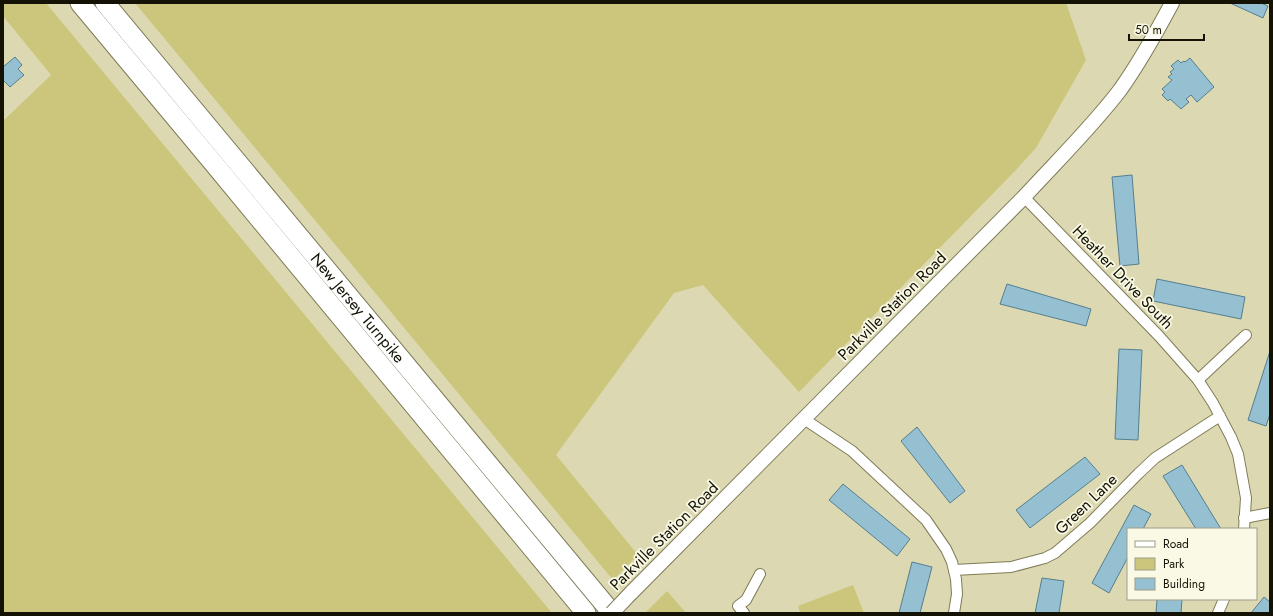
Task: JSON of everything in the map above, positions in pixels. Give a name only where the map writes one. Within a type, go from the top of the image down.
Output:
[{"type":"highway","name":"New Jersey Turnpike","points":[[80,3],[586,613]]},
{"type":"highway","name":"New Jersey Turnpike","points":[[105,3],[612,613]]},
{"type":"main road","name":"Parkville Station Road","points":[[612,613],[1024,197],[1085,131],[1119,90],[1143,55],[1172,3]]},
{"type":"street","name":"Heather Drive South","points":[[1024,197],[1159,336],[1198,380],[1220,416],[1238,454],[1246,498],[1244,528]]},
{"type":"street","points":[[1198,380],[1246,335]]},
{"type":"street","name":"Green Lane","points":[[954,570],[1011,567],[1045,558],[1055,553],[1090,523],[1155,458],[1220,416]]},
{"type":"street","points":[[804,419],[852,451],[926,520],[946,549],[952,562],[956,579],[957,594],[954,613]]},
{"type":"street","points":[[1244,518],[1270,513]]},
{"type":"street","points":[[744,613],[738,606],[746,600],[760,574]]},
{"type":"street","points":[[1218,613],[1224,600]]},
{"type":"green space","points":[[3,3],[46,3],[552,613],[3,613],[3,121],[51,75],[3,16]]},
{"type":"green space","points":[[135,3],[1066,3],[1086,60],[1036,148],[799,392],[703,285],[674,293],[556,455],[638,555],[613,580]]},
{"type":"green space","points":[[853,585],[864,613],[800,613],[798,606]]},
{"type":"green space","points":[[667,591],[686,613],[645,613]]},
{"type":"building","points":[[1230,3],[1261,3],[1268,6],[1263,18]]},
{"type":"building","points":[[15,57],[22,65],[18,69],[24,75],[10,87],[3,80],[3,67]]},
{"type":"building","points":[[1190,58],[1214,87],[1197,102],[1191,95],[1186,99],[1189,102],[1181,109],[1170,99],[1168,101],[1162,95],[1165,92],[1162,89],[1172,80],[1168,77],[1172,74],[1170,72],[1174,69],[1171,66],[1178,60],[1181,63]]},
{"type":"building","points":[[1132,175],[1139,264],[1120,266],[1112,177]]},
{"type":"building","points":[[1157,279],[1245,297],[1241,319],[1153,301]]},
{"type":"building","points":[[1007,284],[1091,309],[1086,326],[1000,304]]},
{"type":"building","points":[[1119,349],[1142,350],[1138,440],[1115,439]]},
{"type":"building","points":[[1270,351],[1270,414],[1266,426],[1248,420]]},
{"type":"building","points":[[917,427],[965,491],[950,503],[901,441]]},
{"type":"building","points":[[1085,457],[1100,474],[1030,528],[1016,510]]},
{"type":"building","points":[[1182,465],[1220,528],[1195,528],[1163,476]]},
{"type":"building","points":[[843,484],[910,539],[897,556],[829,500]]},
{"type":"building","points":[[1134,505],[1151,514],[1144,528],[1127,528],[1127,559],[1109,593],[1092,583]]},
{"type":"building","points":[[912,562],[932,567],[920,613],[899,613]]},
{"type":"building","points":[[1042,578],[1064,581],[1059,613],[1035,613]]},
{"type":"building","points":[[1264,597],[1270,602],[1270,613],[1251,613]]},
{"type":"building","points":[[1157,600],[1182,600],[1181,613],[1156,613]]}]
